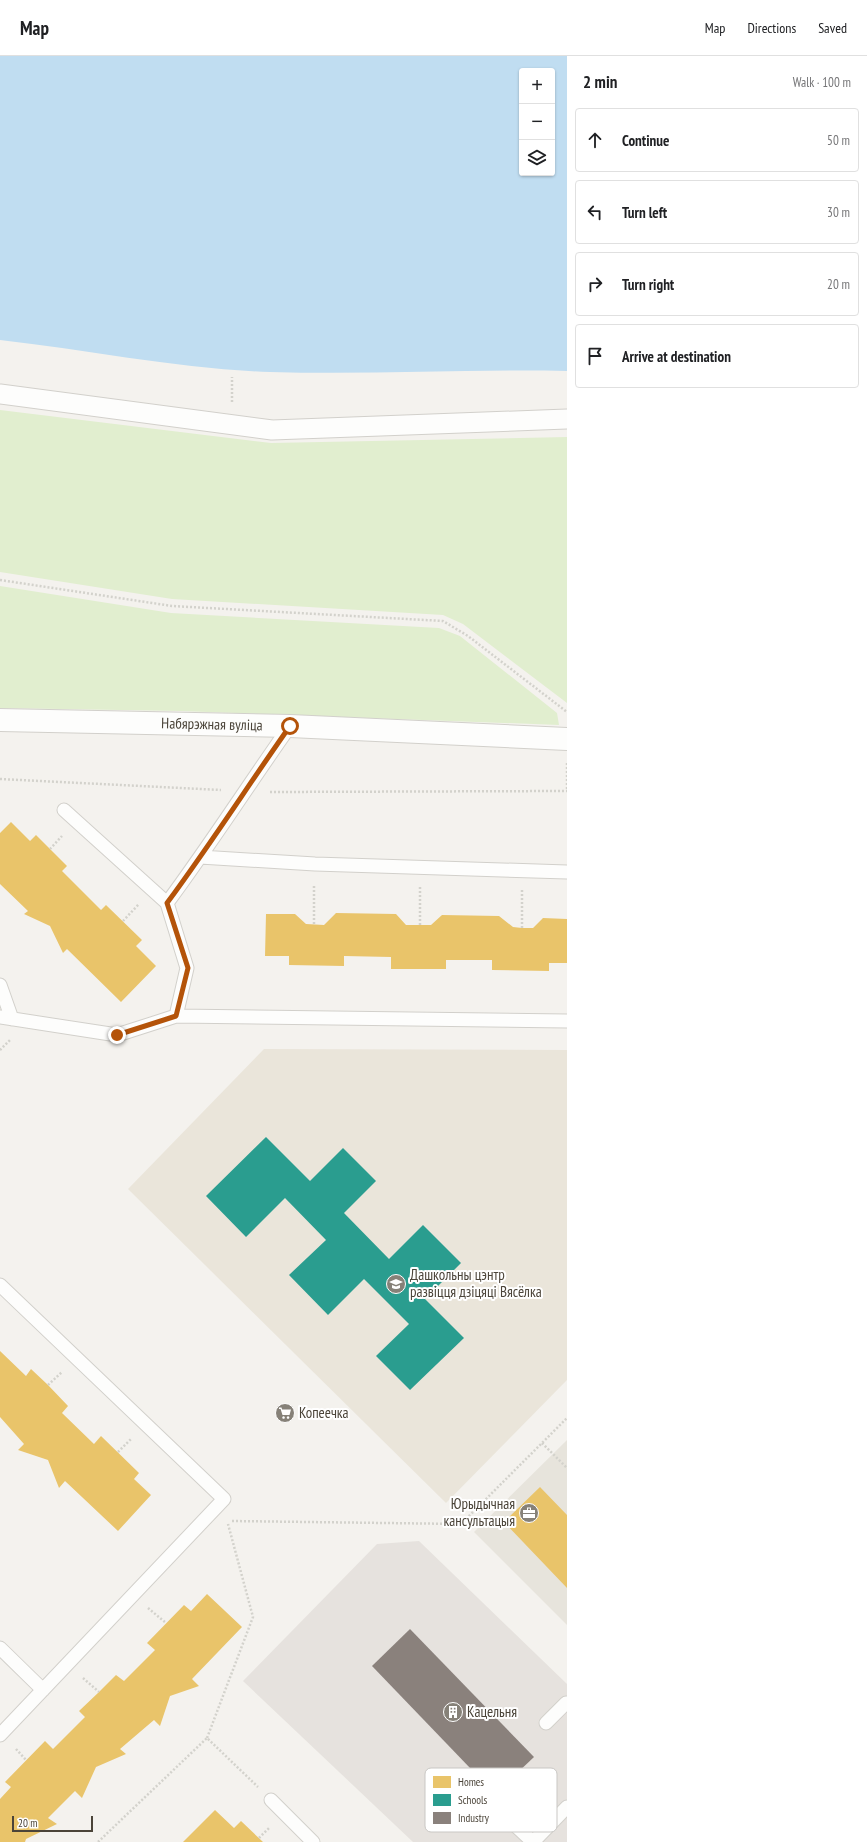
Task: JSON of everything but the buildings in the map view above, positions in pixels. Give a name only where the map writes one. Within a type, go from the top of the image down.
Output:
[{"type":"street","points":[[0,394],[272,430],[567,419]]},
{"type":"street","name":"Набярэжная вуліца","points":[[0,720],[290,726],[567,739]]},
{"type":"lane","points":[[167,903],[290,726]]},
{"type":"lane","points":[[64,810],[167,903],[188,968],[176,1016]]},
{"type":"lane","points":[[200,857],[315,864],[567,872]]},
{"type":"lane","points":[[0,985],[6,1018],[117,1035],[176,1016],[567,1021]]},
{"type":"lane","points":[[0,1284],[224,1499],[0,1735]]},
{"type":"lane","points":[[0,1648],[43,1690]]},
{"type":"lane","points":[[546,1723],[566,1703],[567,1704]]},
{"type":"lane","points":[[271,1800],[313,1842]]},
{"type":"lane","points":[[557,1818],[567,1807]]},
{"type":"lane","points":[[523,1832],[534,1842],[543,1832]]},
{"type":"path","points":[[0,580],[172,606],[443,621],[468,636],[567,712]]},
{"type":"path","points":[[0,779],[244,792],[567,791]]},
{"type":"path","points":[[314,924],[315,864]]},
{"type":"path","points":[[419,868],[420,925]]},
{"type":"path","points":[[521,871],[522,928]]},
{"type":"path","points":[[98,1842],[207,1738],[253,1617],[228,1521],[461,1524],[567,1418]]},
{"type":"path","points":[[542,1443],[567,1468]]},
{"type":"path","points":[[207,1738],[271,1800]]},
{"type":"shaded area","name":"Дашкольны цэнтр развіцця дзіцяці Вясёлка","points":[[264,1049],[567,1050],[567,1380],[446,1503],[128,1189]]},
{"type":"shaded area","points":[[567,1440],[567,1625],[474,1532]]},
{"type":"shaded area","points":[[419,1541],[567,1684],[567,1842],[413,1842],[243,1681],[377,1544]]},
{"type":"green space","points":[[0,410],[271,443],[567,437],[567,703],[463,624],[443,615],[172,599],[0,572]]},
{"type":"green space","points":[[0,586],[171,613],[439,628],[460,636],[557,713],[559,725],[180,711],[0,708]]},
{"type":"water","points":[[0,56],[567,56],[567,371],[270,372],[168,363],[0,340]]},
{"type":"place","name":"Дашкольны цэнтр развіцця дзіцяці Вясёлка","points":[[396,1284]]},
{"type":"place","name":"Копеечка","points":[[285,1413]]},
{"type":"place","name":"Юрыдычная кансультацыя","points":[[529,1513]]},
{"type":"place","name":"Кацельня","points":[[453,1712]]},
{"type":"route","points":[[117,1035],[176,1016],[188,968],[167,903],[290,726]]}]
